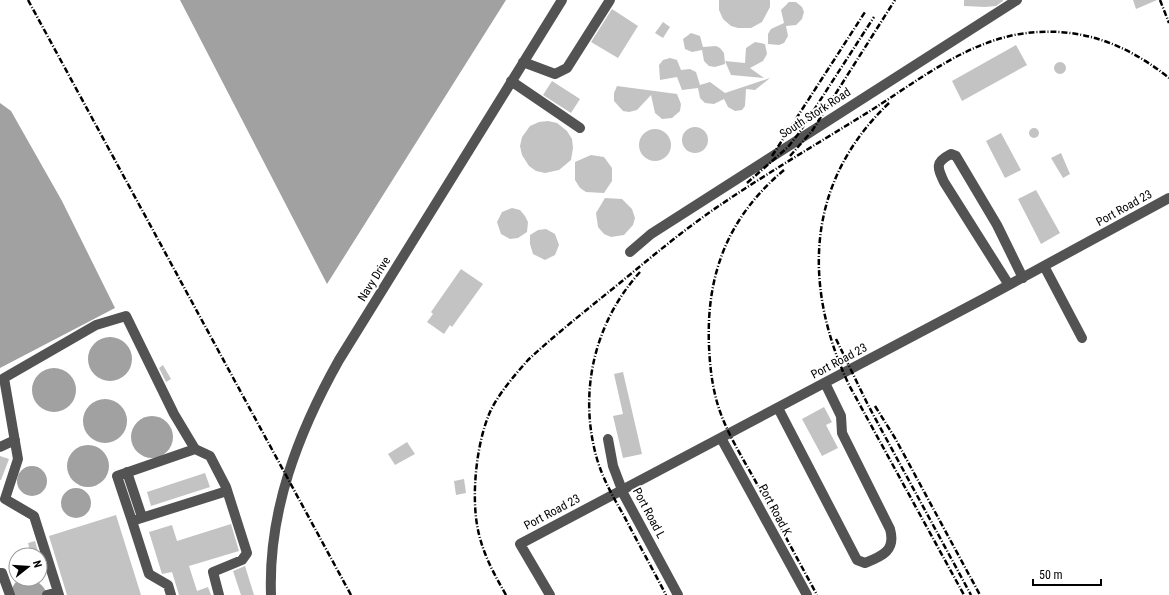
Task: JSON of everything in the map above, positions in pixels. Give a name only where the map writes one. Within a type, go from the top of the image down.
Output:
[{"type":"street","name":"Navy Drive","points":[[271,595],[272,551],[286,478],[314,406],[339,360],[562,0]]},
{"type":"street","points":[[523,62],[555,74],[567,68],[610,0]]},
{"type":"street","name":"South Stork Road","points":[[630,252],[652,234],[1017,0]]},
{"type":"street","points":[[511,81],[580,128]]},
{"type":"street","points":[[1009,285],[944,182],[939,172],[938,164],[942,158],[951,154],[956,156],[997,225],[1023,278]]},
{"type":"street","name":"Port Road 23","points":[[550,595],[520,544],[1023,278],[1169,198]]},
{"type":"street","points":[[1044,266],[1082,338]]},
{"type":"street","points":[[48,595],[58,593],[34,516],[3,499],[18,460],[4,378],[96,325],[126,316],[174,414],[196,449],[210,456],[227,491],[247,553],[242,560],[213,572],[219,595]]},
{"type":"street","points":[[778,408],[857,560],[865,563],[874,559],[891,547],[893,540],[890,530],[842,433],[841,416],[825,383]]},
{"type":"street","name":"Port Road K","points":[[721,438],[806,595]]},
{"type":"street","name":"Port Road L","points":[[608,439],[613,466],[622,490],[678,595]]},
{"type":"street","points":[[0,447],[15,440]]},
{"type":"street","points":[[171,595],[168,585],[149,574],[137,519],[117,476],[196,449]]},
{"type":"street","points":[[137,519],[227,491]]},
{"type":"street","points":[[0,573],[2,573],[10,595]]},
{"type":"shaded area","points":[[180,0],[506,0],[327,284]]},
{"type":"shaded area","points":[[0,103],[11,111],[62,201],[115,308],[0,368]]},
{"type":"shaded area","points":[[106,337],[114,337],[119,338],[126,343],[131,350],[131,368],[126,375],[119,380],[106,381],[98,378],[91,371],[88,363],[88,355],[91,347],[98,340]]},
{"type":"shaded area","points":[[50,368],[58,368],[63,369],[70,374],[75,381],[75,399],[70,406],[63,411],[50,412],[42,409],[35,402],[32,394],[32,386],[35,378],[42,371]]},
{"type":"shaded area","points":[[101,399],[109,399],[114,400],[121,405],[126,412],[126,430],[121,437],[114,442],[101,443],[93,440],[86,433],[83,425],[83,417],[86,409],[93,402]]},
{"type":"shaded area","points":[[152,416],[167,422],[173,437],[167,452],[152,458],[137,452],[131,437],[137,422]]},
{"type":"shaded area","points":[[84,445],[92,445],[100,448],[106,454],[109,466],[106,478],[100,484],[92,487],[84,487],[76,484],[70,478],[67,470],[67,462],[70,454],[76,448]]},
{"type":"shaded area","points":[[32,466],[38,467],[46,475],[46,487],[38,495],[32,496],[26,495],[18,487],[17,481],[18,475],[26,467]]},
{"type":"shaded area","points":[[76,488],[82,489],[90,497],[90,509],[82,517],[76,518],[70,517],[62,509],[61,503],[62,497],[70,489]]},
{"type":"shaded area","points":[[13,587],[44,587],[48,595],[8,595]]},
{"type":"building","points":[[719,0],[770,0],[770,7],[762,22],[751,28],[738,28],[731,26],[723,19],[719,10]]},
{"type":"building","points":[[964,0],[1003,1],[996,6],[985,7],[964,6]]},
{"type":"building","points":[[1133,0],[1157,0],[1136,9]]},
{"type":"building","points":[[789,2],[796,2],[802,7],[804,12],[802,19],[796,25],[786,26],[788,36],[784,43],[779,45],[768,44],[768,34],[771,29],[784,23],[781,10]]},
{"type":"building","points":[[612,9],[638,26],[618,58],[591,42]]},
{"type":"building","points":[[663,22],[670,27],[663,38],[655,33]]},
{"type":"building","points":[[691,33],[700,36],[703,47],[716,46],[720,48],[724,53],[725,64],[715,67],[709,66],[704,61],[702,50],[692,52],[685,49],[683,39]]},
{"type":"building","points":[[755,42],[765,44],[767,54],[763,61],[750,68],[764,78],[731,75],[725,61],[745,63],[746,48]]},
{"type":"building","points":[[1016,45],[1027,65],[962,101],[952,81]]},
{"type":"building","points":[[670,58],[677,60],[681,70],[690,69],[696,72],[700,85],[710,82],[725,93],[770,78],[755,90],[746,89],[745,106],[742,110],[735,111],[728,107],[724,99],[714,104],[705,103],[700,98],[698,88],[682,90],[677,77],[660,80],[659,65],[663,60]]},
{"type":"building","points":[[1058,62],[1062,62],[1066,68],[1062,74],[1058,74],[1054,70],[1054,66]]},
{"type":"building","points":[[552,81],[580,99],[571,113],[543,95]]},
{"type":"building","points":[[617,86],[677,94],[681,104],[680,111],[672,118],[662,119],[655,113],[651,95],[637,110],[629,112],[623,111],[614,101],[614,93]]},
{"type":"building","points":[[548,121],[557,123],[567,131],[572,139],[573,148],[571,160],[559,170],[545,173],[536,171],[529,166],[522,155],[520,146],[522,137],[530,126],[539,122]]},
{"type":"building","points":[[695,127],[704,131],[708,140],[704,149],[695,153],[686,149],[682,140],[686,131]]},
{"type":"building","points":[[1032,128],[1036,128],[1038,129],[1038,137],[1032,138],[1029,135],[1029,131]]},
{"type":"building","points":[[652,129],[658,129],[668,136],[671,145],[670,151],[664,158],[658,161],[652,161],[642,154],[639,148],[639,142],[646,132]]},
{"type":"building","points":[[1001,133],[1021,170],[1005,178],[986,141]]},
{"type":"building","points":[[1061,153],[1070,174],[1063,178],[1051,158]]},
{"type":"building","points":[[591,155],[604,157],[612,168],[612,181],[604,193],[586,192],[580,188],[575,180],[575,162]]},
{"type":"building","points":[[1036,190],[1060,233],[1041,244],[1018,199]]},
{"type":"building","points":[[605,198],[622,199],[632,209],[635,218],[633,225],[624,235],[611,237],[604,234],[598,227],[596,213]]},
{"type":"building","points":[[512,208],[520,210],[528,222],[527,232],[518,238],[510,239],[501,234],[497,222],[502,212]]},
{"type":"building","points":[[546,229],[555,234],[559,245],[555,255],[545,260],[533,254],[530,244],[530,235],[538,230]]},
{"type":"building","points":[[461,269],[483,284],[452,327],[450,325],[444,334],[427,322],[433,314],[431,312]]},
{"type":"building","points":[[163,365],[171,379],[166,382],[159,368]]},
{"type":"building","points":[[623,372],[642,454],[623,458],[613,416],[623,414],[614,374]]},
{"type":"building","points":[[824,407],[832,422],[826,425],[838,448],[822,456],[802,419]]},
{"type":"building","points":[[407,442],[415,454],[395,465],[388,454]]},
{"type":"building","points":[[0,456],[9,459],[1,480],[0,480]]},
{"type":"building","points":[[205,473],[210,487],[151,506],[147,492]]},
{"type":"building","points":[[464,479],[466,493],[456,495],[454,481]]},
{"type":"building","points":[[116,515],[141,595],[67,595],[49,536]]},
{"type":"building","points":[[231,524],[239,551],[189,566],[197,591],[208,587],[211,595],[179,595],[172,572],[162,574],[149,532],[172,525],[177,541]]},
{"type":"building","points":[[35,541],[37,547],[29,547],[28,543]]},
{"type":"building","points":[[245,566],[254,595],[241,595],[233,571]]},
{"type":"railway","points":[[28,0],[351,595]]},
{"type":"railway","points":[[790,156],[812,131],[895,0]]},
{"type":"railway","points":[[1160,0],[1169,23]]},
{"type":"railway","points":[[772,156],[865,12]]},
{"type":"railway","points":[[747,183],[788,147],[799,133],[874,17]]},
{"type":"railway","points":[[506,595],[486,556],[480,539],[476,517],[475,487],[478,455],[481,439],[490,412],[502,391],[528,360],[550,340],[676,237],[749,186],[870,111],[939,66],[976,47],[994,40],[1036,32],[1057,32],[1096,38],[1134,54],[1169,78]]},
{"type":"railway","points":[[889,103],[862,134],[841,166],[827,201],[820,236],[819,273],[824,310],[834,347],[849,385],[964,595]]},
{"type":"railway","points":[[784,170],[748,207],[735,227],[724,249],[717,271],[712,295],[709,320],[709,355],[714,391],[726,426],[738,451],[817,595]]},
{"type":"railway","points":[[640,272],[624,292],[611,313],[601,336],[594,360],[590,384],[589,409],[592,434],[597,459],[602,474],[666,595]]},
{"type":"railway","points":[[836,339],[868,405],[971,595]]},
{"type":"railway","points":[[875,406],[895,438],[980,595]]}]
